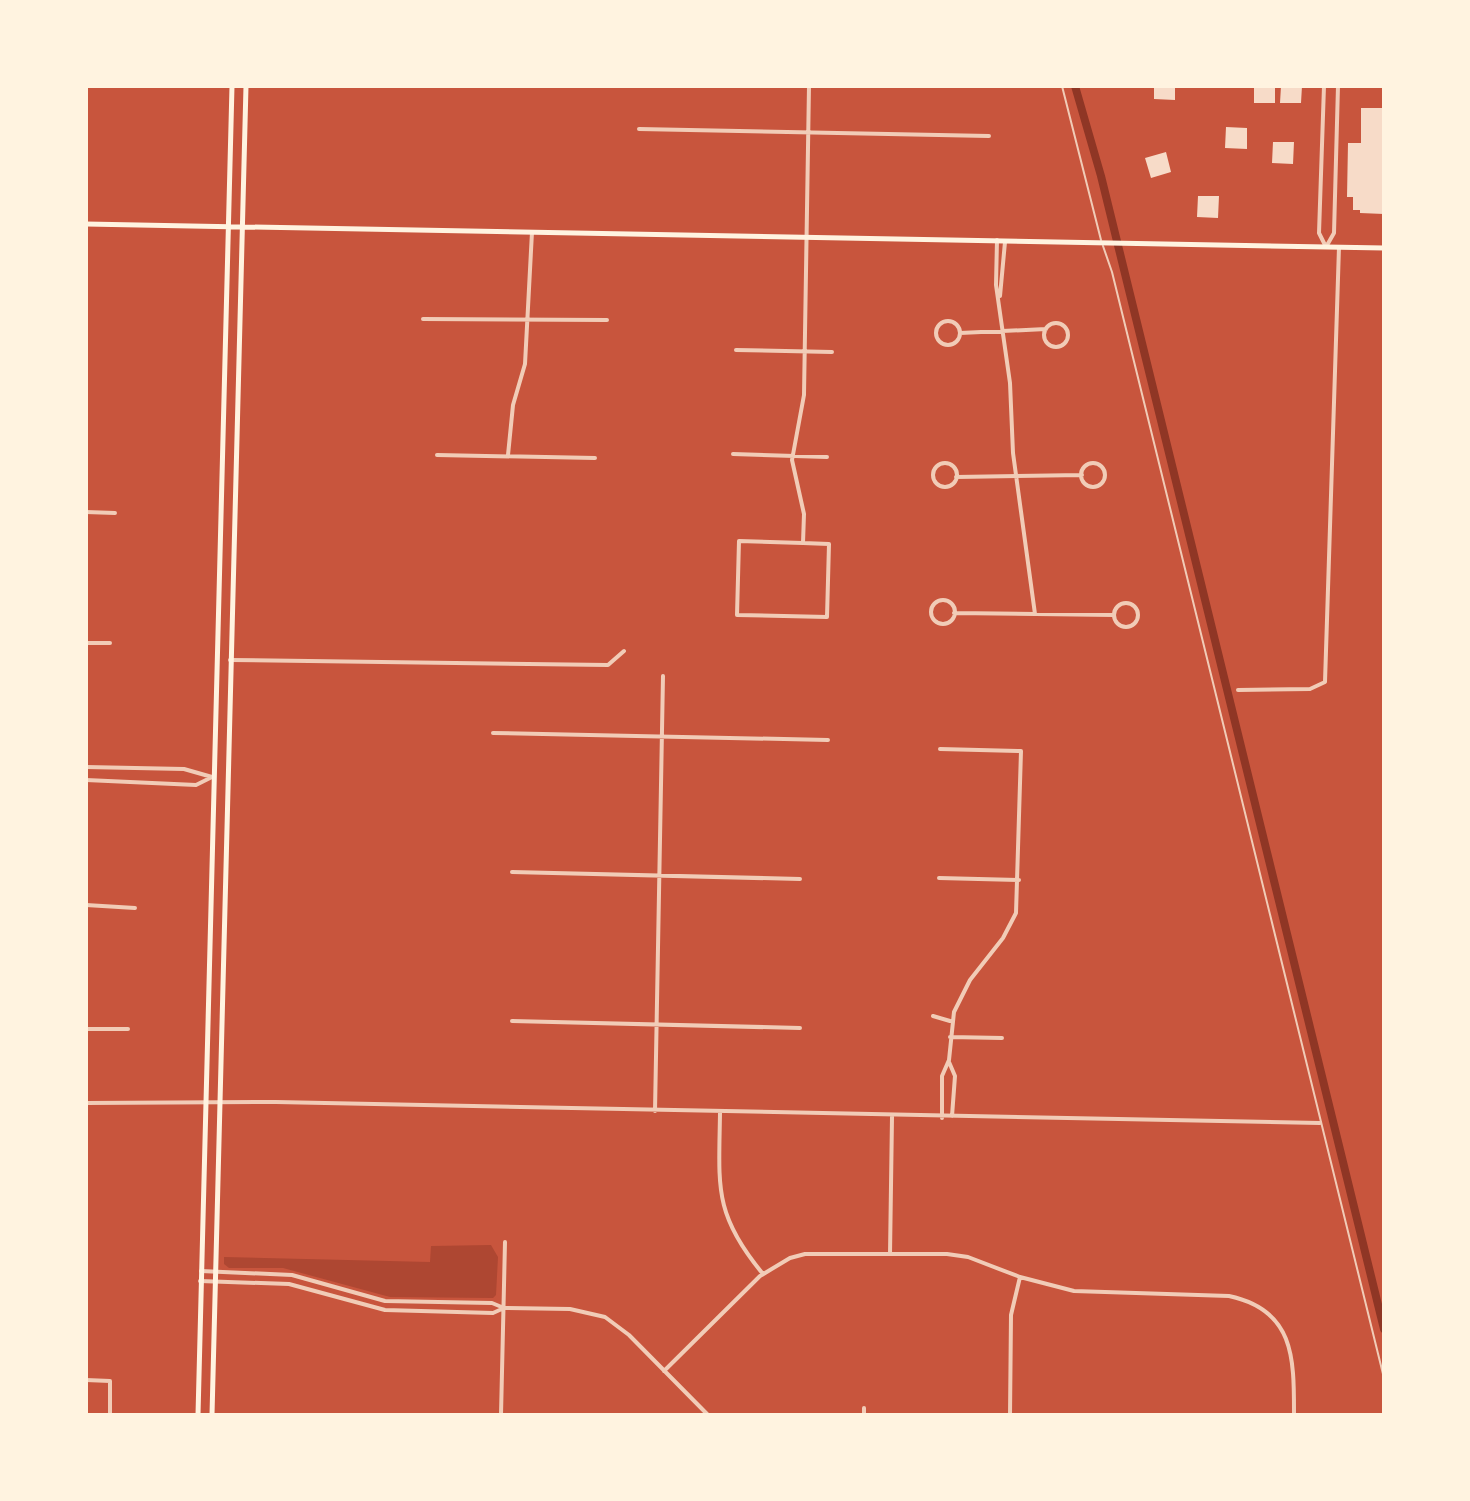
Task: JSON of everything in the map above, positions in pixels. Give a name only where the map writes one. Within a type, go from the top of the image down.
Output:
[{"type":"main road","points":[[198,1415],[219,497],[232,86]]},
{"type":"main road","points":[[212,1415],[246,86]]},
{"type":"main road","points":[[86,224],[1384,248]]},
{"type":"main road","points":[[222,398],[237,398]]},
{"type":"main road","points":[[219,497],[235,497]]},
{"type":"main road","points":[[216,636],[231,636]]},
{"type":"main road","points":[[215,659],[230,660]]},
{"type":"main road","points":[[213,756],[228,756]]},
{"type":"main road","points":[[212,777],[227,777]]},
{"type":"main road","points":[[211,820],[226,821]]},
{"type":"main road","points":[[211,859],[225,859]]},
{"type":"main road","points":[[210,878],[225,879]]},
{"type":"street","points":[[803,543],[804,514],[793,456],[804,395],[809,86]]},
{"type":"street","points":[[1324,86],[1319,233],[1326,247]]},
{"type":"street","points":[[1326,247],[1334,233],[1338,86]]},
{"type":"street","points":[[639,129],[989,136]]},
{"type":"street","points":[[508,455],[513,405],[525,364],[532,232]]},
{"type":"street","points":[[997,240],[999,299],[1016,475],[1035,614]]},
{"type":"street","points":[[999,299],[1005,241]]},
{"type":"street","points":[[1238,690],[1310,689],[1325,682],[1339,247]]},
{"type":"street","points":[[423,319],[607,320]]},
{"type":"street","points":[[948,321],[958,326],[960,333],[955,343],[947,344],[938,338],[937,331],[948,321]]},
{"type":"street","points":[[960,333],[1046,329],[1052,324],[1063,326],[1067,332],[1065,343],[1051,346],[1046,341],[1046,329]]},
{"type":"street","points":[[736,350],[832,352]]},
{"type":"street","points":[[733,454],[827,457]]},
{"type":"street","points":[[437,455],[595,458]]},
{"type":"street","points":[[940,464],[948,464],[954,468],[956,477],[951,485],[944,487],[937,484],[933,473],[940,464]]},
{"type":"street","points":[[1093,464],[1100,466],[1105,475],[1103,483],[1093,487],[1085,484],[1082,475],[1086,467],[1093,464]]},
{"type":"street","points":[[956,477],[1082,475]]},
{"type":"street","points":[[86,512],[115,513]]},
{"type":"street","points":[[739,541],[803,543],[829,544],[827,617],[737,615],[739,541]]},
{"type":"street","points":[[942,601],[949,603],[954,613],[945,624],[934,621],[931,614],[935,604],[942,601]]},
{"type":"street","points":[[1125,603],[1135,608],[1137,615],[1132,625],[1125,627],[1118,624],[1114,615],[1118,606],[1125,603]]},
{"type":"street","points":[[954,613],[1114,615]]},
{"type":"street","points":[[86,643],[110,643]]},
{"type":"street","points":[[230,660],[608,665],[624,651]]},
{"type":"street","points":[[655,1111],[663,676]]},
{"type":"street","points":[[493,733],[828,740]]},
{"type":"street","points":[[940,749],[1021,751],[1018,899],[1010,927],[970,980],[951,1021],[949,1060],[942,1076],[942,1118]]},
{"type":"street","points":[[86,767],[184,769],[212,777]]},
{"type":"street","points":[[86,780],[196,785],[212,777]]},
{"type":"street","points":[[512,872],[800,879]]},
{"type":"street","points":[[939,878],[1019,880]]},
{"type":"street","points":[[86,905],[135,908]]},
{"type":"street","points":[[933,1016],[951,1021]]},
{"type":"street","points":[[512,1021],[800,1028]]},
{"type":"street","points":[[86,1029],[128,1029]]},
{"type":"street","points":[[950,1037],[1002,1038]]},
{"type":"street","points":[[949,1060],[955,1076],[952,1116]]},
{"type":"street","points":[[86,1103],[291,1103],[1320,1123]]},
{"type":"street","points":[[720,1113],[719,1182],[725,1216],[738,1241],[763,1274]]},
{"type":"street","points":[[890,1254],[892,1117]]},
{"type":"street","points":[[501,1415],[505,1242]]},
{"type":"street","points":[[664,1371],[763,1274],[790,1258],[805,1254],[968,1257],[1020,1277],[1074,1291],[1229,1296],[1252,1303],[1272,1318],[1290,1343],[1294,1371],[1294,1415]]},
{"type":"street","points":[[201,1271],[292,1275],[385,1301],[492,1303],[504,1308],[570,1309],[605,1317],[708,1415]]},
{"type":"street","points":[[1010,1415],[1011,1315],[1020,1277]]},
{"type":"street","points":[[200,1281],[301,1286],[346,1302],[385,1310],[493,1313],[504,1308]]},
{"type":"street","points":[[86,1380],[110,1381],[110,1415]]},
{"type":"street","points":[[864,1408],[864,1415]]},
{"type":"lane","points":[[1062,86],[1112,272],[1384,1378]]},
{"type":"shaded area","points":[[491,1245],[498,1257],[496,1295],[493,1298],[390,1297],[283,1268],[229,1268],[224,1264],[224,1257],[430,1262],[431,1246]]},
{"type":"building","points":[[1154,86],[1175,86],[1175,100],[1154,99]]},
{"type":"building","points":[[1254,86],[1275,86],[1275,103],[1254,103]]},
{"type":"building","points":[[1281,86],[1302,86],[1301,103],[1280,103]]},
{"type":"building","points":[[1361,108],[1384,108],[1384,214],[1353,210],[1353,197],[1347,197],[1348,143],[1361,143]]},
{"type":"building","points":[[1226,127],[1247,128],[1247,149],[1225,148]]},
{"type":"building","points":[[1273,142],[1294,142],[1293,164],[1272,163]]},
{"type":"building","points":[[1166,152],[1171,172],[1151,178],[1145,158]]},
{"type":"building","points":[[1198,196],[1219,196],[1218,218],[1197,217]]},
{"type":"waterway","points":[[1075,86],[1101,176],[1384,1329]]}]
